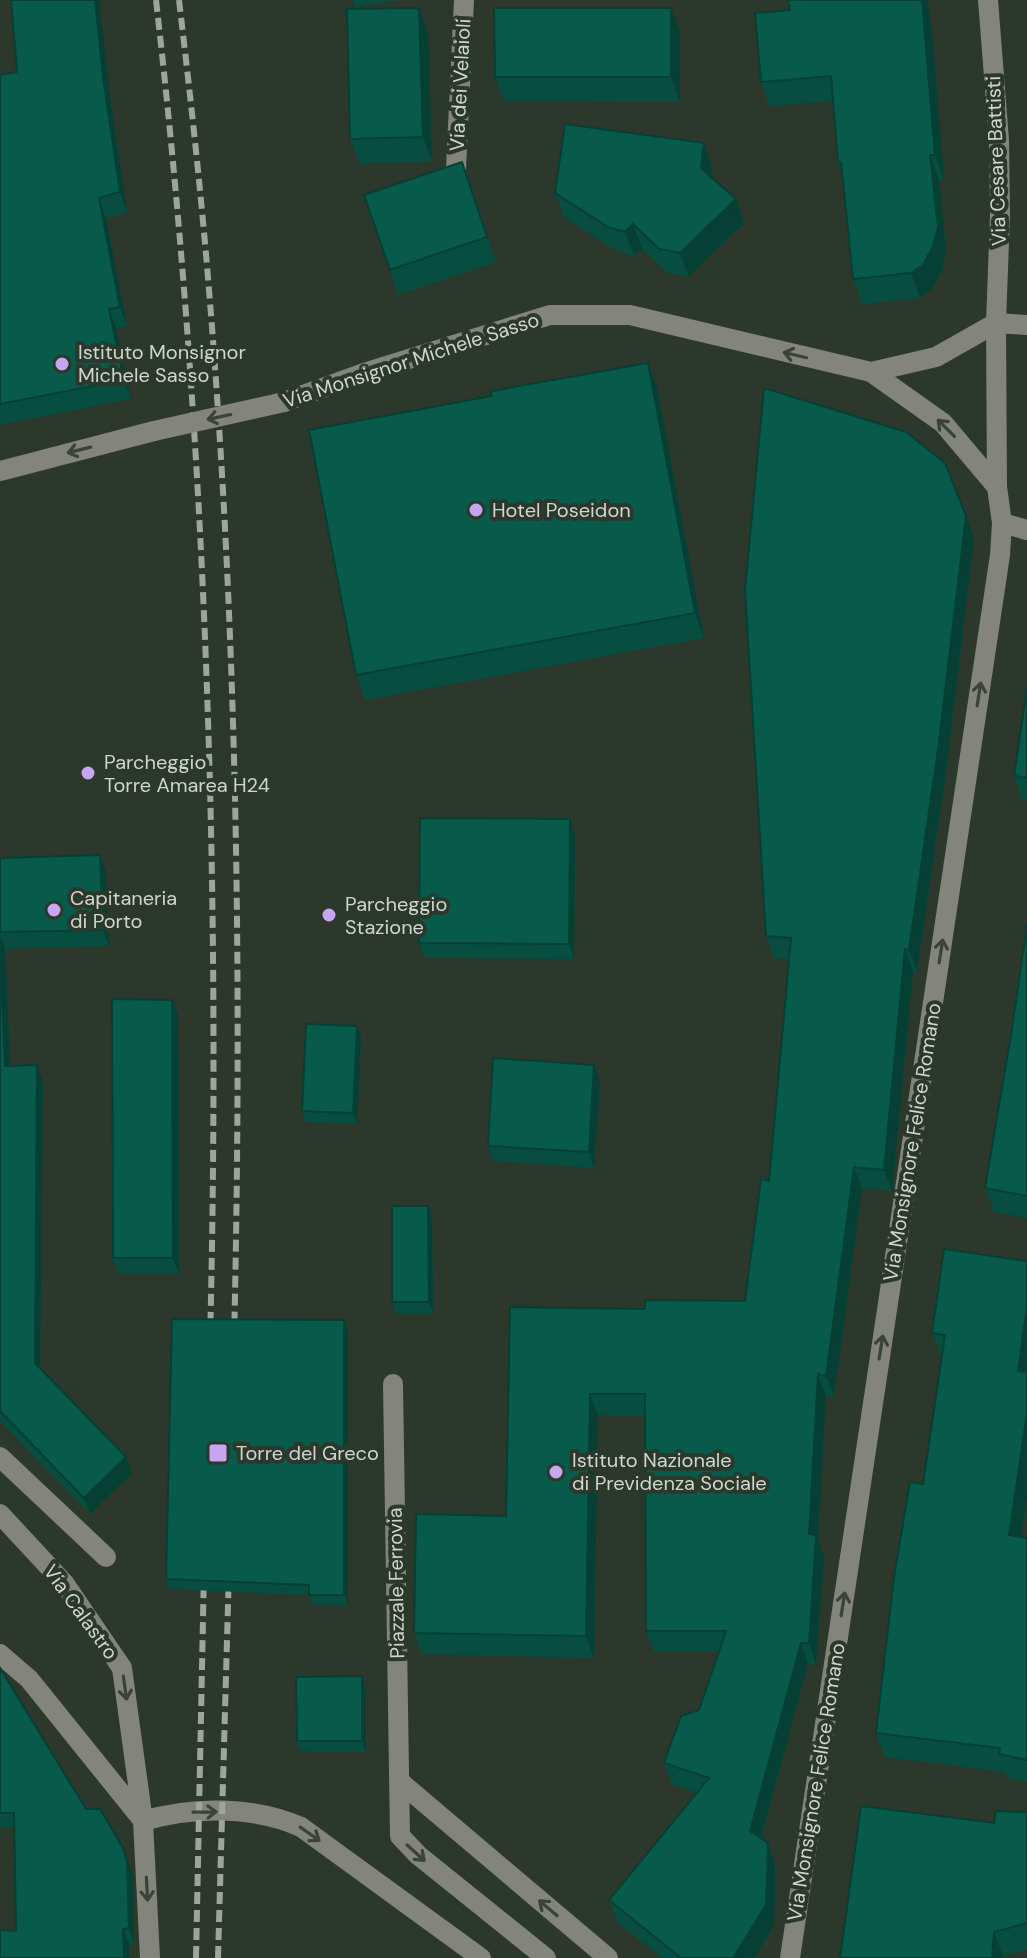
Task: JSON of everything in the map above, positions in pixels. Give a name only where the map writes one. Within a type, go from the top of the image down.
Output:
[{"type":"street","name":"Via dei Velaioli","points":[[456,169],[464,0]]},
{"type":"street","name":"Via Cesare Battisti","points":[[988,0],[999,140],[996,323]]},
{"type":"street","name":"Via Monsignor Michele Sasso","points":[[0,471],[154,431],[284,402],[367,372],[550,315],[630,315],[871,372],[943,423],[997,487]]},
{"type":"street","points":[[996,323],[1027,325]]},
{"type":"street","name":"Via Monsignor Michele Sasso","points":[[871,372],[936,357],[996,323]]},
{"type":"street","name":"Via Monsignore Felice Romano","points":[[790,1958],[995,587],[1002,523],[997,487],[996,323]]},
{"type":"street","points":[[1002,523],[1027,530]]},
{"type":"street","name":"Piazzale Ferrovia","points":[[393,1384],[400,1836],[408,1847],[546,1958]]},
{"type":"street","points":[[0,1457],[106,1557]]},
{"type":"street","name":"Via Calastro","points":[[0,1514],[64,1583],[122,1668],[143,1821],[150,1958]]},
{"type":"street","points":[[0,1654],[29,1679],[143,1821],[173,1812],[237,1811],[284,1820],[301,1827],[481,1958]]},
{"type":"street","points":[[399,1781],[608,1958]]},
{"type":"building","points":[[11,0],[95,0],[120,192],[99,198],[120,307],[109,309],[124,380],[0,404],[0,75],[17,72]]},
{"type":"building","points":[[788,0],[922,0],[935,155],[930,155],[938,227],[923,265],[911,273],[853,279],[831,76],[761,82],[755,13],[790,10]]},
{"type":"building","points":[[419,8],[423,137],[350,139],[347,9]]},
{"type":"building","points":[[494,8],[671,8],[671,77],[495,77]]},
{"type":"building","points":[[565,124],[704,143],[701,168],[736,199],[680,253],[659,249],[633,224],[625,232],[608,227],[555,193]]},
{"type":"building","points":[[462,162],[487,237],[390,270],[364,195]]},
{"type":"building","points":[[648,363],[695,613],[356,675],[309,430],[492,396],[491,391]]},
{"type":"building","points":[[764,388],[906,432],[945,463],[966,516],[938,749],[909,950],[905,949],[884,1170],[854,1167],[826,1376],[818,1374],[809,1534],[816,1535],[809,1643],[801,1643],[750,1831],[768,1843],[766,1905],[733,1958],[681,1958],[609,1900],[709,1778],[664,1763],[681,1716],[699,1710],[726,1631],[646,1631],[645,1394],[590,1394],[586,1636],[414,1633],[416,1514],[506,1516],[510,1307],[645,1309],[645,1300],[745,1301],[761,1179],[769,1181],[791,938],[766,936],[745,590]]},
{"type":"building","points":[[1027,688],[1027,778],[1014,776]]},
{"type":"building","points":[[420,818],[570,819],[569,944],[419,943]]},
{"type":"building","name":"Capitaneria di Porto","points":[[100,855],[103,930],[0,932],[0,858]]},
{"type":"building","points":[[1027,924],[1027,1196],[985,1188]]},
{"type":"building","points":[[0,948],[5,1066],[37,1065],[35,1363],[126,1457],[84,1498],[0,1411]]},
{"type":"building","points":[[112,999],[172,1000],[173,1258],[113,1258]]},
{"type":"building","points":[[306,1024],[357,1026],[353,1113],[302,1111]]},
{"type":"building","points":[[493,1058],[594,1065],[589,1152],[488,1146]]},
{"type":"building","points":[[392,1206],[428,1206],[429,1302],[392,1302]]},
{"type":"building","points":[[944,1249],[1027,1261],[1027,1307],[1018,1371],[1027,1372],[1027,1413],[1009,1535],[1027,1538],[1027,1760],[999,1754],[1000,1748],[876,1733],[894,1577],[910,1482],[923,1484],[945,1335],[932,1333]]},
{"type":"building","points":[[172,1319],[344,1320],[344,1595],[309,1595],[309,1585],[166,1579]]},
{"type":"building","points":[[0,1668],[86,1809],[100,1809],[123,1848],[127,1861],[129,1928],[123,1929],[124,1958],[0,1958],[0,1930],[16,1931],[14,1813],[0,1813]]},
{"type":"building","points":[[362,1676],[362,1741],[297,1741],[296,1677]]},
{"type":"building","points":[[861,1806],[994,1823],[996,1811],[1027,1812],[1027,1923],[994,1932],[992,1958],[840,1958]]},
{"type":"railway","points":[[156,0],[188,334],[206,670],[213,1006],[210,1342]]},
{"type":"railway","points":[[179,0],[207,264],[227,562],[236,822],[238,1082],[234,1342]]},
{"type":"railway","points":[[196,1958],[204,1570]]},
{"type":"railway","points":[[218,1958],[229,1570]]},
{"type":"place","name":"Istituto Monsignor Michele Sasso","points":[[62,364]]},
{"type":"place","name":"Hotel Poseidon","points":[[476,510]]},
{"type":"place","name":"Parcheggio Torre Amarea H24","points":[[88,773]]},
{"type":"place","name":"Capitaneria di Porto","points":[[54,910]]},
{"type":"place","name":"Parcheggio Stazione","points":[[329,915]]},
{"type":"place","name":"Torre del Greco","points":[[218,1453]]},
{"type":"place","name":"Istituto Nazionale di Previdenza Sociale","points":[[556,1472]]}]
